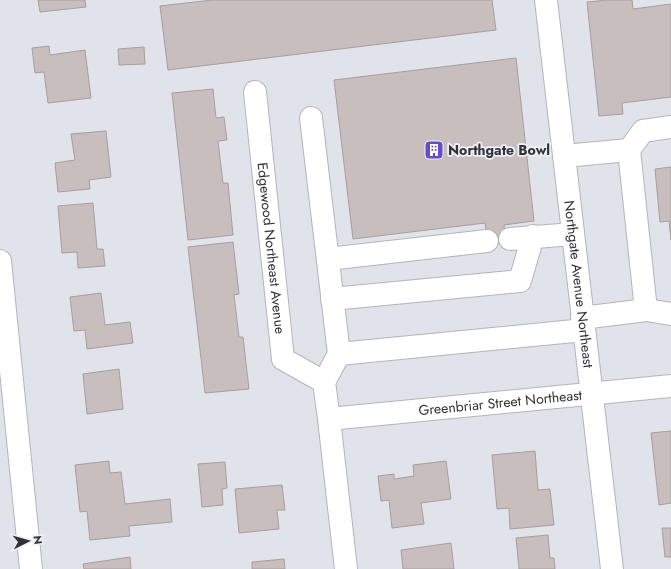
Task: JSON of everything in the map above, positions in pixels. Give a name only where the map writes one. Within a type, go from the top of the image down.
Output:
[{"type":"street","name":"Northgate Avenue Northeast","points":[[546,0],[612,569]]},
{"type":"street","name":"Edgewood Northeast Avenue","points":[[255,92],[283,359],[324,382]]},
{"type":"street","points":[[311,118],[339,354],[324,382],[346,569]]},
{"type":"street","points":[[646,310],[629,150],[643,131],[671,127]]},
{"type":"street","points":[[564,156],[629,150]]},
{"type":"street","points":[[510,239],[573,234]]},
{"type":"street","points":[[332,299],[520,281],[533,236]]},
{"type":"street","points":[[328,260],[487,241]]},
{"type":"street","points":[[0,261],[31,569]]},
{"type":"street","points":[[339,354],[583,324],[646,310],[671,314]]},
{"type":"street","name":"Greenbriar Street Northeast","points":[[329,419],[671,386]]},
{"type":"building","points":[[38,0],[85,0],[86,7],[40,12]]},
{"type":"building","points":[[212,0],[492,0],[496,30],[168,70],[160,6]]},
{"type":"building","points":[[632,0],[633,9],[671,4],[671,97],[622,103],[623,114],[599,116],[587,2]]},
{"type":"building","points":[[49,46],[50,55],[85,50],[91,98],[48,103],[44,72],[35,73],[32,48]]},
{"type":"building","points":[[144,47],[145,64],[119,65],[118,49]]},
{"type":"building","name":"Northgate Bowl","points":[[516,58],[534,221],[504,225],[506,243],[488,245],[485,223],[353,239],[334,80]]},
{"type":"building","points":[[213,89],[216,118],[224,117],[227,140],[218,141],[223,183],[228,183],[233,235],[188,240],[172,93]]},
{"type":"building","points":[[106,131],[111,177],[89,180],[90,189],[58,192],[55,163],[75,160],[71,134]]},
{"type":"building","points":[[671,167],[671,240],[669,221],[660,222],[655,169]]},
{"type":"building","points":[[93,203],[97,249],[103,249],[105,266],[78,268],[77,252],[62,253],[58,206]]},
{"type":"building","points":[[233,242],[239,294],[234,295],[239,337],[243,337],[249,389],[205,393],[188,247]]},
{"type":"building","points":[[101,293],[105,325],[130,322],[133,343],[87,349],[85,330],[74,331],[70,297]]},
{"type":"building","points":[[119,369],[123,409],[87,414],[83,374]]},
{"type":"building","points":[[671,431],[671,503],[659,505],[651,433]]},
{"type":"building","points":[[535,451],[538,490],[550,489],[554,525],[510,529],[509,508],[497,509],[492,455]]},
{"type":"building","points":[[109,461],[110,473],[121,472],[125,504],[170,499],[172,522],[129,526],[130,536],[90,540],[87,511],[80,512],[75,465]]},
{"type":"building","points":[[446,461],[451,499],[421,503],[424,524],[392,528],[389,500],[381,501],[378,476],[394,474],[394,479],[414,476],[413,465]]},
{"type":"building","points":[[225,462],[227,488],[222,489],[223,505],[202,507],[198,464]]},
{"type":"building","points":[[282,485],[285,510],[277,510],[279,529],[239,533],[235,489]]},
{"type":"building","points":[[662,528],[671,528],[671,557],[665,557]]},
{"type":"building","points":[[548,535],[550,558],[554,558],[555,569],[519,569],[516,538]]},
{"type":"building","points":[[451,543],[454,569],[403,569],[401,550]]},
{"type":"building","points":[[130,557],[131,569],[84,569],[83,564]]},
{"type":"building","points":[[284,559],[285,569],[252,569],[252,562]]},
{"type":"place","name":"Northgate Bowl","points":[[434,150]]}]
